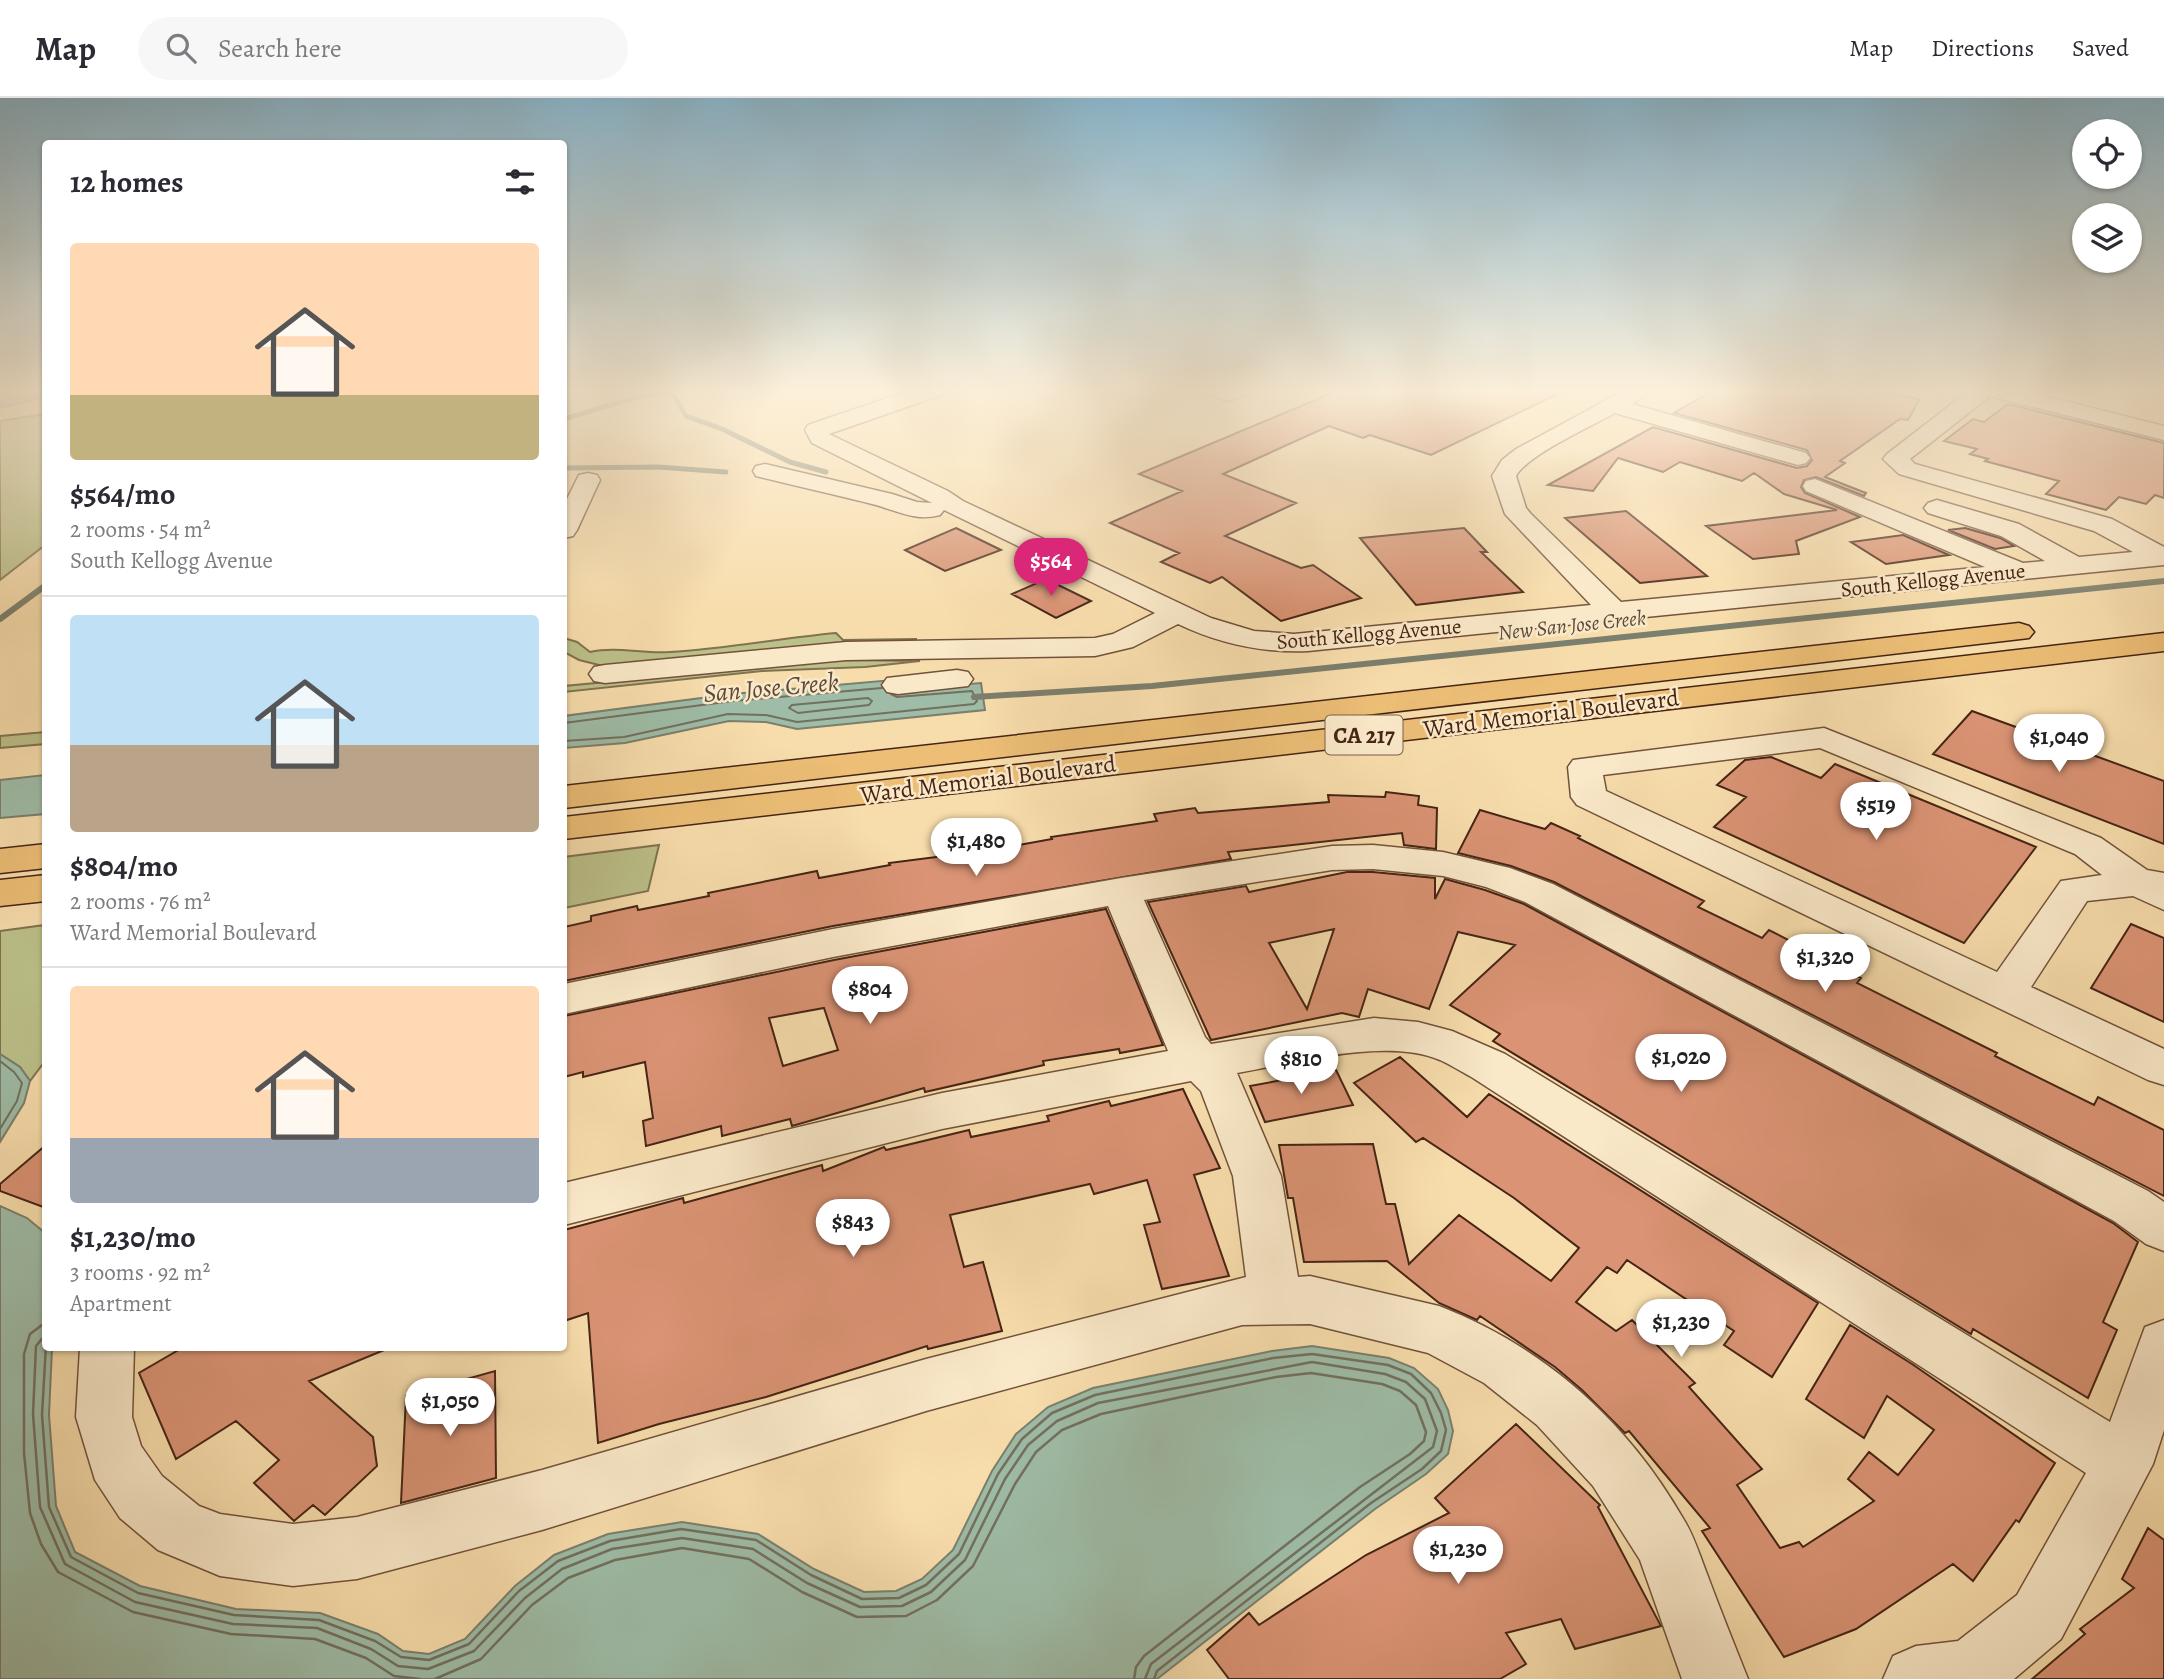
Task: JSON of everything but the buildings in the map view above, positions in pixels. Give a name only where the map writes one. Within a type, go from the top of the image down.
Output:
[{"type":"highway","name":"Ward Memorial Boulevard","points":[[567,797],[2164,615]]},
{"type":"highway","name":"Ward Memorial Boulevard","points":[[567,828],[2164,642]]},
{"type":"highway","points":[[0,861],[42,856]]},
{"type":"highway","points":[[0,893],[42,888]]},
{"type":"street","name":"South Kellogg Avenue","points":[[868,464],[1178,613],[1230,636],[1266,643],[1292,643],[2163,557]]},
{"type":"street","points":[[1512,464],[1504,476],[1514,509],[1613,611]]},
{"type":"street","points":[[1901,464],[1907,468],[2103,526],[2163,557]]},
{"type":"street","points":[[765,471],[883,499],[914,510],[946,501]]},
{"type":"street","points":[[567,517],[588,480]]},
{"type":"street","points":[[1848,480],[2010,530],[2075,566]]},
{"type":"street","points":[[1815,486],[1903,531],[1937,537],[2020,571]]},
{"type":"street","points":[[1903,531],[1937,508]]},
{"type":"street","points":[[605,674],[846,651],[1095,647],[1122,640],[1178,613]]},
{"type":"street","points":[[898,685],[957,679]]},
{"type":"street","points":[[2156,887],[2088,846],[1824,738],[1585,766],[1589,797],[2164,1068]]},
{"type":"street","points":[[567,998],[833,943],[1121,891],[1332,858],[1412,860],[1497,877],[1551,900],[2119,1199],[2164,1229]]},
{"type":"street","points":[[2005,993],[2075,890],[2156,887]]},
{"type":"street","points":[[1121,891],[1187,1046],[1220,1083],[1257,1176],[1275,1298]]},
{"type":"street","points":[[567,1202],[942,1111],[1201,1062],[1374,1034],[1418,1038],[1452,1047],[1489,1066],[2124,1464]]},
{"type":"street","points":[[107,1351],[104,1417],[116,1460],[141,1497],[180,1529],[220,1545],[293,1555],[357,1548],[515,1507],[926,1385],[1242,1301],[1275,1298],[1310,1300],[1439,1331],[1503,1365],[1557,1406],[1614,1465],[1664,1543],[1716,1679]]},
{"type":"street","points":[[1916,1679],[1971,1672],[2039,1617],[2124,1464],[2164,1345]]},
{"type":"green space","points":[[0,464],[42,464],[42,547],[0,580]]},
{"type":"green space","points":[[836,633],[843,640],[916,639],[916,642],[603,666],[579,660],[567,654],[567,639],[577,642],[590,652],[660,652]]},
{"type":"green space","points":[[844,660],[920,661],[865,667],[762,671],[567,692],[567,686]]},
{"type":"green space","points":[[42,732],[42,744],[0,748],[0,736]]},
{"type":"green space","points":[[659,845],[648,891],[567,907],[567,857]]},
{"type":"green space","points":[[42,925],[42,1065],[30,1081],[20,1067],[0,1054],[0,931]]},
{"type":"water","points":[[893,680],[896,690],[981,683],[985,710],[797,729],[766,722],[729,721],[625,743],[567,748],[567,716],[732,694]]},
{"type":"water","points":[[42,775],[42,814],[0,818],[0,780]]},
{"type":"water","points":[[0,1054],[20,1067],[30,1081],[24,1103],[0,1142]]},
{"type":"water","points":[[0,1206],[27,1218],[42,1230],[42,1351],[52,1351],[49,1415],[56,1506],[75,1552],[140,1586],[236,1609],[320,1613],[378,1634],[403,1651],[429,1654],[465,1639],[515,1586],[554,1555],[608,1534],[682,1522],[758,1534],[814,1569],[864,1592],[896,1591],[922,1579],[953,1550],[992,1471],[1016,1434],[1048,1407],[1093,1388],[1272,1351],[1312,1346],[1389,1358],[1414,1368],[1438,1389],[1448,1410],[1453,1431],[1448,1454],[1426,1474],[1375,1509],[1157,1679],[0,1679]]},
{"type":"waterway","points":[[796,464],[826,472]]},
{"type":"waterway","points":[[567,468],[658,467],[726,472]]},
{"type":"waterway","name":"New San Jose Creek","points":[[974,697],[1152,686],[2164,581]]},
{"type":"waterway","points":[[0,619],[42,588]]},
{"type":"water label","name":"San Jose Creek","points":[[771,687]]}]
